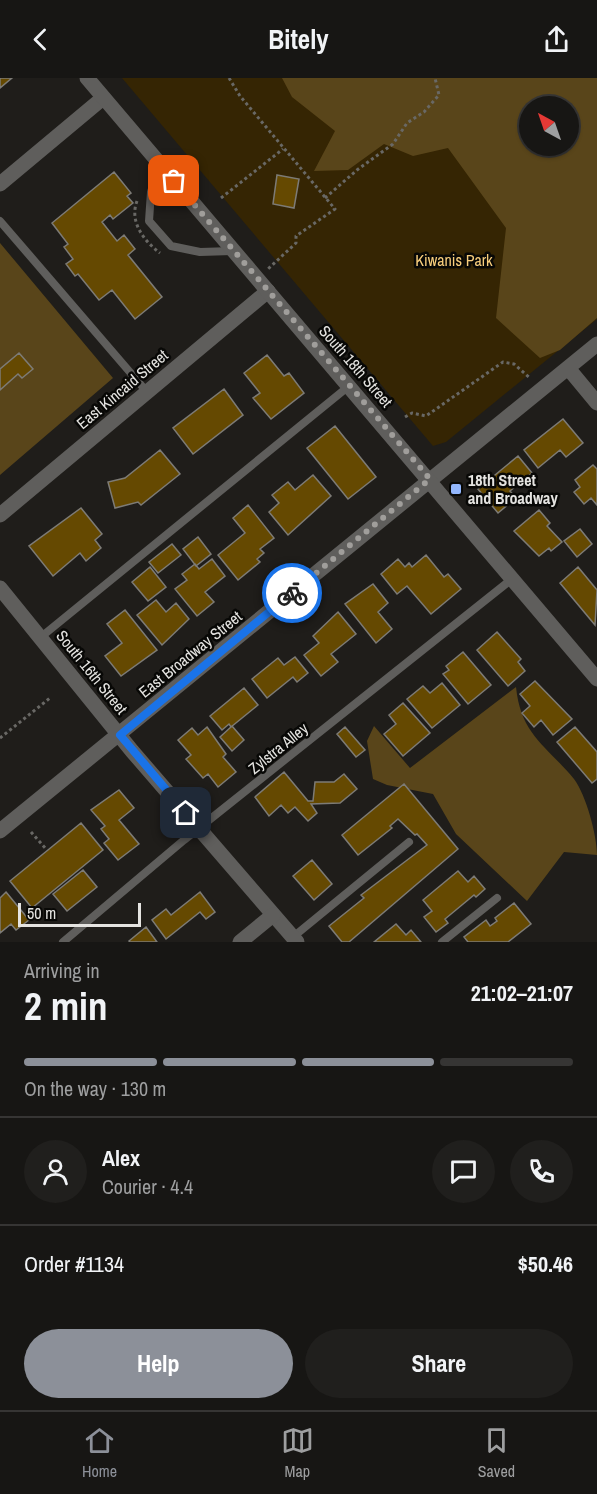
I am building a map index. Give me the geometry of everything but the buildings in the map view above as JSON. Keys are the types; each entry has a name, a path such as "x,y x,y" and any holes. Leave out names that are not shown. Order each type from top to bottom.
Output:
{"street":[{"name":"South 18th Street","path":"87,78 430,479 597,679"},
{"path":"0,184 103,98"},
{"name":"East Kincaid Street","path":"0,515 268,291"},
{"name":"East Broadway Street","path":"0,831 597,344"},
{"path":"568,368 597,403"},
{"name":"South 16th Street","path":"0,588 199,829 295,939"},
{"path":"240,942 273,915"}],"lane":[{"path":"159,163 151,192 149,221 171,246 200,252 234,250"},
{"path":"0,221 147,392"},
{"path":"41,637 349,386"},
{"name":"Zylstra Alley","path":"63,942 199,829 512,579"},
{"path":"295,939 409,842"},
{"path":"442,942 497,898"}],"path":[{"path":"229,78 240,96 334,210 308,230 300,232 296,236 296,243 268,268"},
{"path":"325,198 357,170 393,144 407,123 424,112 439,95 435,78"},
{"path":"221,198 283,148"},
{"path":"405,417 412,413 426,416 503,362 514,364 530,378"},
{"path":"0,738 50,698"},
{"path":"31,831 47,850"}],"green space":[{"name":"Kiwanis Park","path":"122,78 597,78 597,319 446,442 433,446"}],"shaded area":[{"path":"282,78 597,78 597,318 560,350 540,358 496,318 506,228 448,148 413,156 384,144 348,170 314,171 335,131 292,97"},
{"path":"0,243 113,378 0,475"},
{"path":"516,687 523,717 529,728 574,779 583,795 595,837 597,855 564,852 527,901 456,834 433,794 387,785 373,779 367,741 374,726 410,768"}],"way so far":[{"path":"174,181 430,479 292,593"}],"place":[{"name":"18th Street and Broadway","path":"456,489"}],"route":[{"path":"186,813 120,735 292,593"}]}
